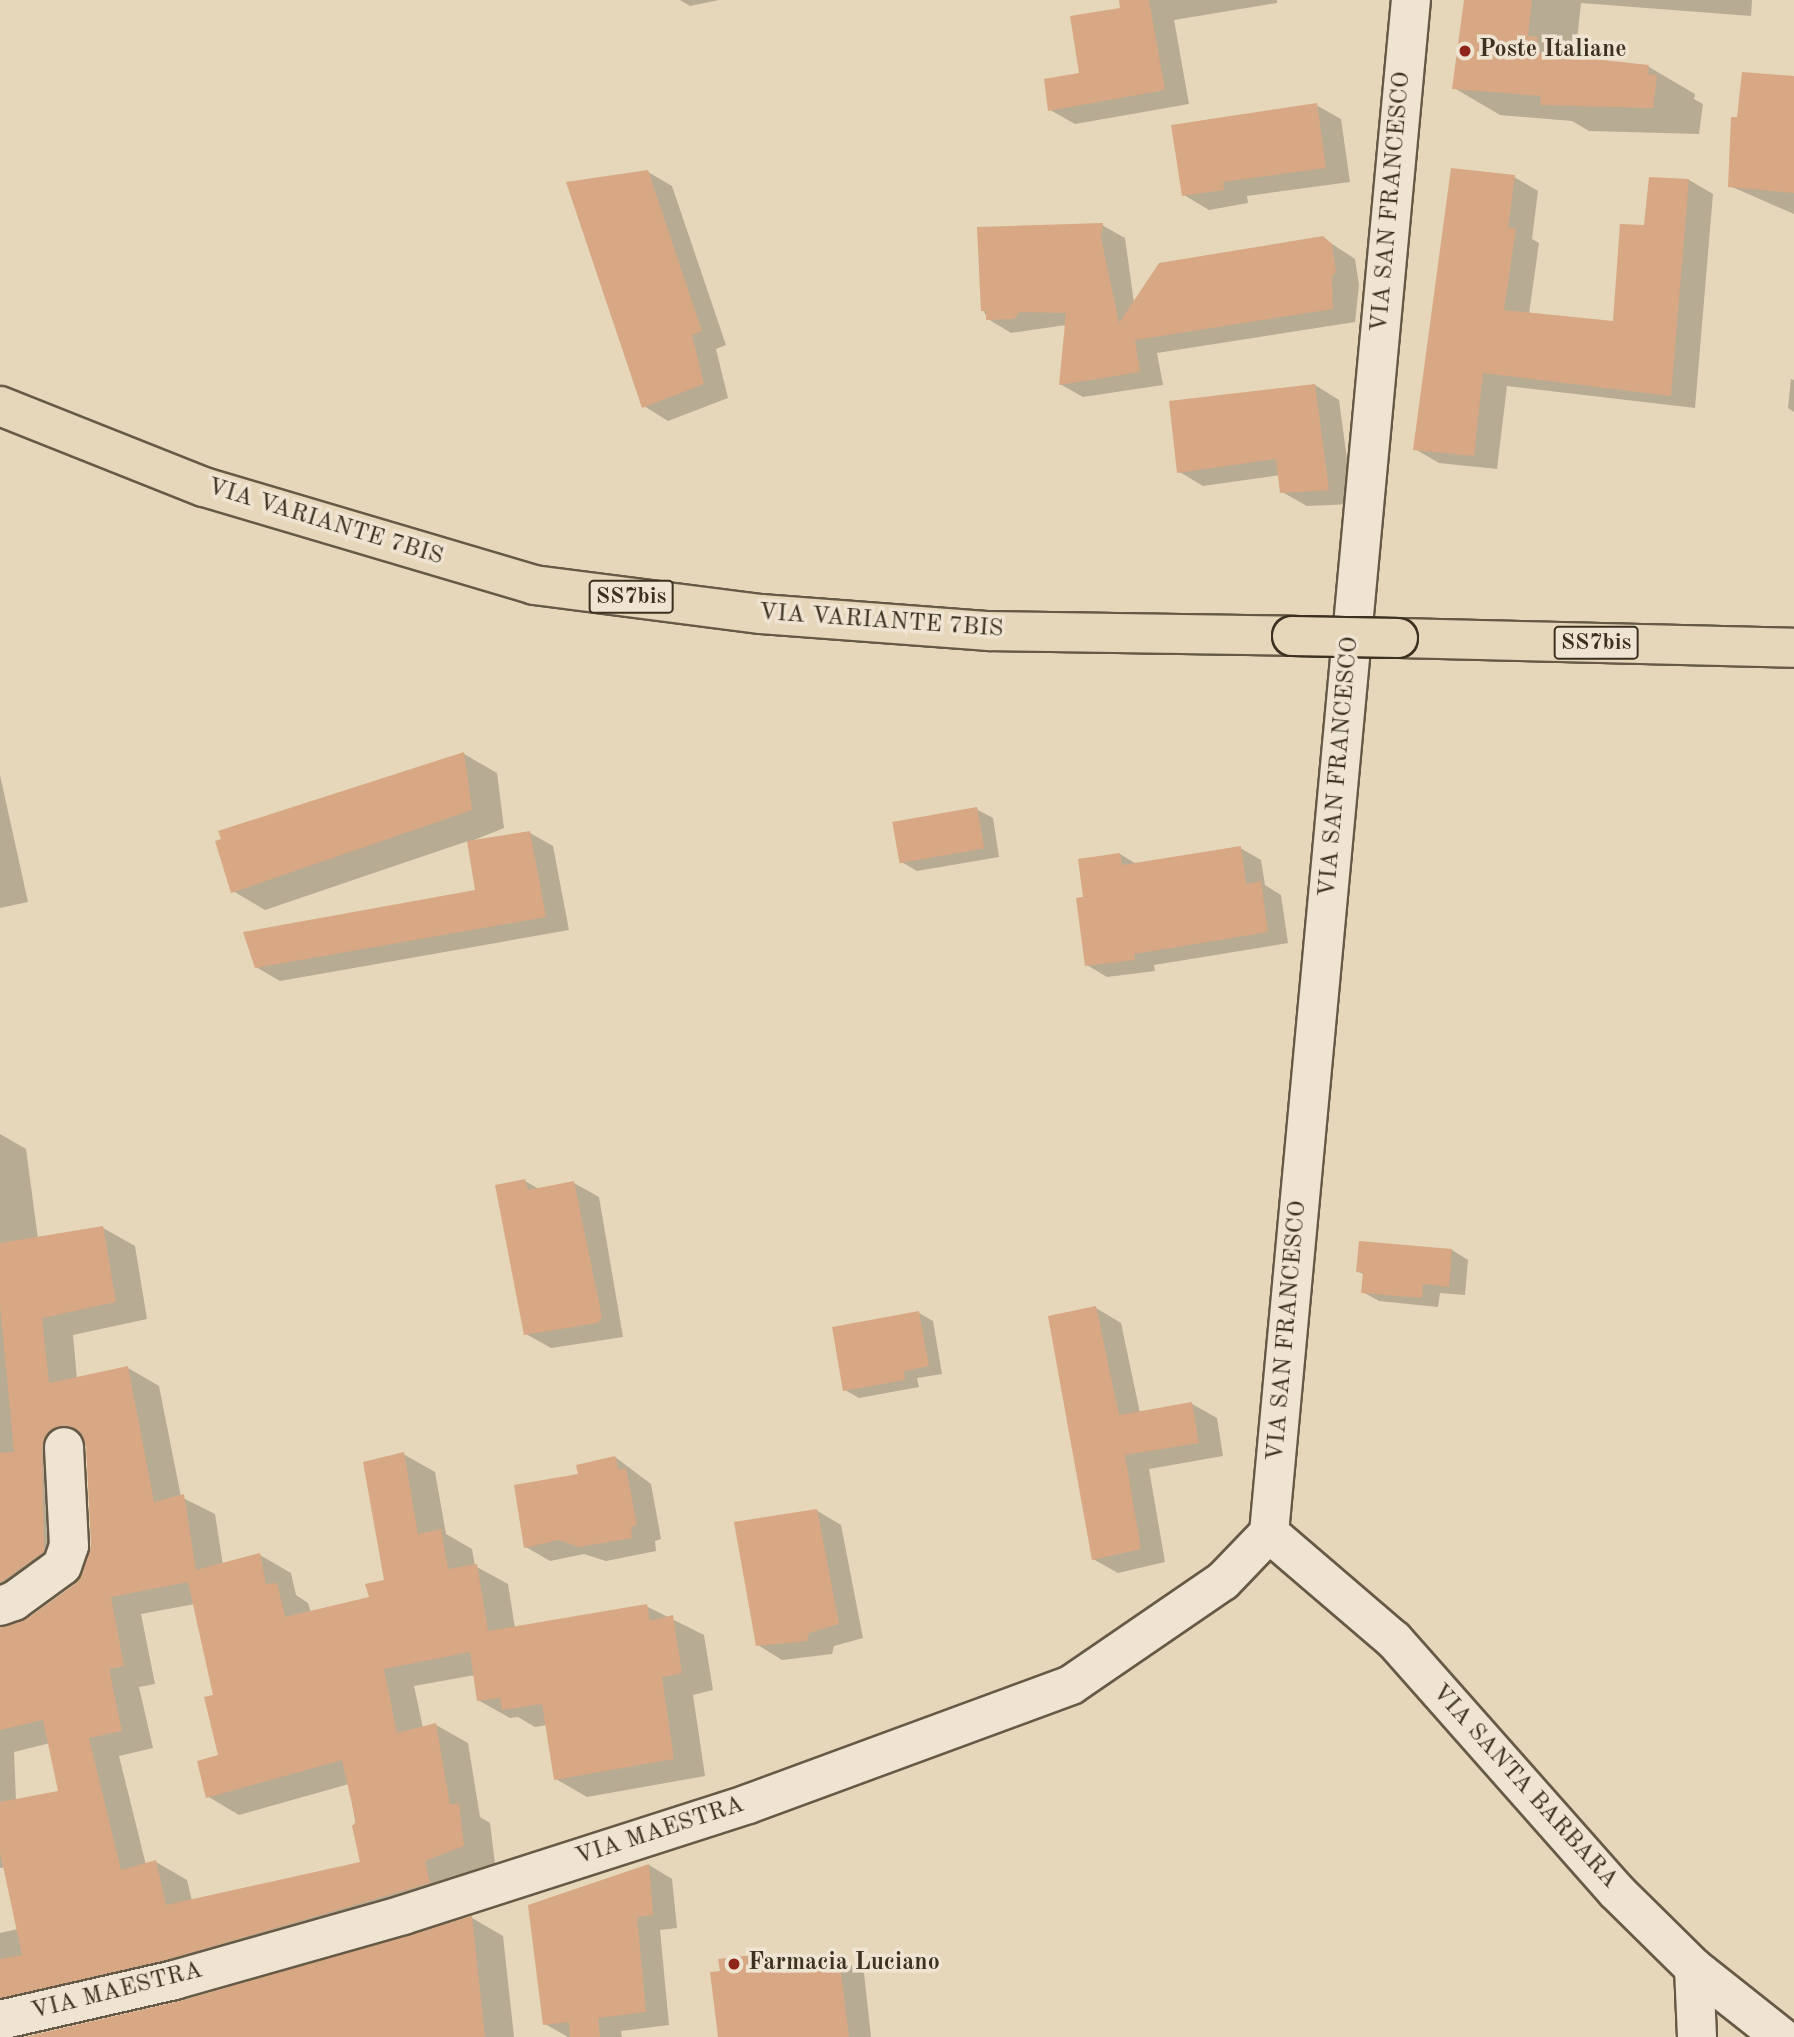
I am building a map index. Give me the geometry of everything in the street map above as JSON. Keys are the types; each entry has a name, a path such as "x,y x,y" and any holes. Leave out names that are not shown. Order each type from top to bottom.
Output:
{"main road":[{"name":"VIA VARIANTE 7BIS","path":"0,405 204,487 534,585 761,614 989,631 1794,648"}],"street":[{"name":"VIA SAN FRANCESCO","path":"1269,1533 1411,0"},
{"path":"0,1606 15,1601 62,1566 69,1546 64,1447"},
{"name":"VIA SANTA BARBARA","path":"1269,1533 1394,1640 1616,1891 1694,1968 1781,2037"},
{"name":"VIA MAESTRA","path":"0,2020 174,1980 403,1915 748,1804 1071,1685 1223,1581 1269,1533"},
{"path":"1694,1968 1697,2037"}],"building":[{"path":"1119,0 1149,0 1165,90 1048,111 1044,79 1079,73 1070,16 1120,8"},
{"path":"1464,0 1532,0 1528,36 1538,37 1536,53 1649,65 1648,74 1657,75 1653,108 1540,105 1541,96 1452,89"},
{"path":"1742,72 1794,76 1794,193 1728,187 1731,117 1737,117"},
{"path":"1317,103 1326,168 1223,182 1224,190 1182,196 1171,125"},
{"path":"1451,168 1515,175 1508,228 1516,228 1504,310 1613,321 1620,224 1644,225 1649,177 1689,179 1671,396 1483,373 1474,456 1413,450"},
{"path":"648,170 702,331 692,335 704,384 642,408 566,182"},
{"path":"1103,223 1101,238 1119,323 1159,263 1323,236 1332,244 1336,272 1332,277 1333,309 1135,340 1140,372 1059,385 1066,313 1020,312 1014,319 986,320 986,311 981,311 977,227"},
{"path":"1315,384 1329,490 1280,493 1276,459 1177,473 1169,401"},
{"path":"464,752 472,810 231,893 215,841 221,839 218,831"},
{"path":"977,807 984,848 900,863 892,822"},
{"path":"530,831 546,917 255,968 243,932 475,890 467,841"},
{"path":"1241,846 1246,884 1261,881 1268,932 1134,954 1135,960 1085,966 1076,898 1083,897 1078,859 1120,853 1122,865"},
{"path":"525,1179 528,1190 574,1181 602,1317 598,1323 524,1335 495,1185"},
{"path":"103,1226 116,1302 42,1318 49,1383 128,1366 154,1502 184,1494 196,1570 260,1553 266,1584 277,1583 285,1617 369,1597 365,1584 384,1580 363,1462 404,1452 418,1534 441,1529 448,1569 477,1564 488,1631 647,1604 650,1621 673,1615 682,1673 662,1677 674,1759 554,1780 542,1704 502,1710 500,1698 477,1701 470,1652 384,1669 397,1733 436,1723 450,1805 459,1803 464,1846 425,1861 430,1883 169,1959 0,1998 0,1959 22,1955 0,1852 0,1802 58,1791 43,1720 0,1730 0,1627 27,1619 75,1584 91,1545 86,1445 75,1428 62,1425 52,1429 42,1447 44,1552 0,1583 0,1453 14,1452 0,1305 0,1243","holes":["188,1582 213,1695 204,1697 218,1755 197,1761 206,1798 342,1760 356,1822 352,1826 360,1862 166,1905 156,1860 121,1870 89,1738 122,1731 109,1669 124,1666 111,1597"]},
{"path":"1359,1241 1452,1249 1449,1287 1423,1284 1422,1298 1361,1293 1363,1273 1356,1272"},
{"path":"1096,1306 1119,1415 1192,1402 1199,1443 1125,1455 1141,1549 1092,1560 1048,1316"},
{"path":"919,1311 929,1366 904,1371 905,1380 843,1391 832,1327"},
{"path":"615,1456 619,1470 626,1468 637,1525 631,1527 632,1538 579,1547 558,1540 524,1548 514,1485 578,1474 576,1465"},
{"path":"817,1509 839,1624 809,1633 807,1641 756,1646 734,1522"},
{"path":"649,1864 653,1915 637,1917 646,2012 598,2018 600,2037 570,2037 569,2022 543,2025 528,1905"},
{"path":"472,1916 485,2037 24,2037 180,2001"},
{"path":"753,1955 755,1967 839,1957 849,2037 718,2037 710,1972 720,1971 718,1959"}],"place":[{"name":"Poste Italiane","path":"1465,51"},
{"name":"Farmacia Luciano","path":"734,1964"}]}
